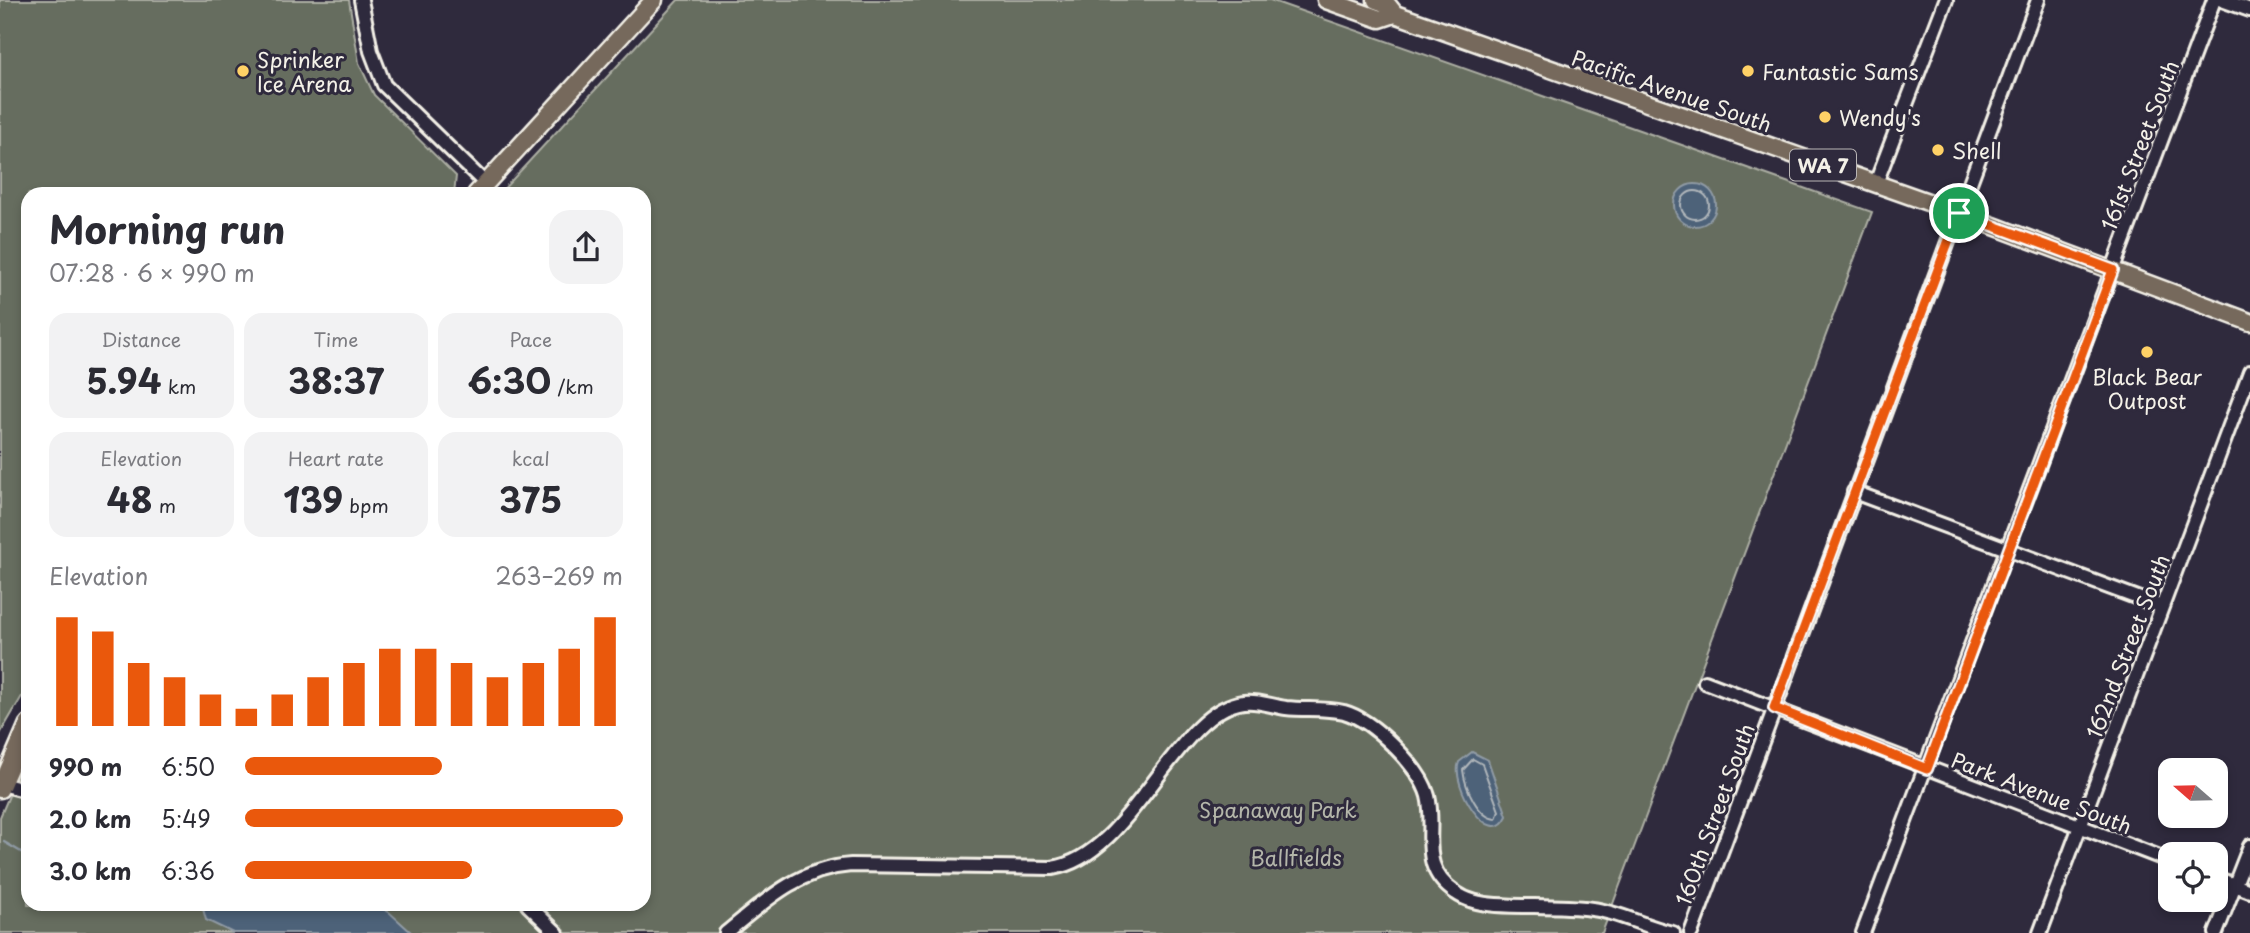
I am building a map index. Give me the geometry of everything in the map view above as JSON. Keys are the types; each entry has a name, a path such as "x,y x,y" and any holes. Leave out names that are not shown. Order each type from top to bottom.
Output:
{"main road":[{"path":"483,187 654,0"},
{"name":"Pacific Avenue South","path":"1326,0 1380,19 1395,14"},
{"name":"Pacific Avenue South","path":"1376,0 1387,4 1395,14 1876,183 2250,322"},
{"path":"1,787 21,740"}],"street":[{"path":"361,0 373,58 384,85 479,187"},
{"path":"1876,183 1946,0"},
{"name":"160th Street South","path":"1691,933 2038,0"},
{"name":"161st Street South","path":"1863,933 1927,769 2214,0"},
{"path":"2222,0 2250,10"},
{"name":"162nd Street South","path":"2040,933 2250,372"},
{"path":"1854,492 2162,607"},
{"name":"Park Avenue South","path":"1705,682 2158,857"},
{"path":"726,933 791,882 821,869 851,865 1031,869 1059,867 1077,860 1113,831 1200,726 1236,703 1256,701 1350,715 1398,748 1424,786 1429,808 1430,855 1436,871 1455,893 1492,905 1592,909 1673,933"},
{"path":"1,787 21,790"},
{"path":"2216,933 2250,846"},
{"path":"2228,882 2250,891"},
{"path":"534,911 557,933"}],"green space":[{"path":"0,0 349,0 359,63 374,95 456,176 455,187 21,187 21,698 0,734"},
{"path":"678,0 1270,0 1872,212 1602,933 0,933 0,817 21,768 21,911 651,911 651,187 505,187"}],"water":[{"path":"1695,184 1710,190 1716,205 1710,220 1695,226 1680,220 1674,205 1680,190"},
{"path":"1472,752 1488,760 1507,816 1500,825 1491,826 1473,811 1460,785 1459,762"},
{"path":"204,911 387,911 412,933 233,933 206,920"}],"waterway":[{"path":"4,842 21,852"}],"place":[{"name":"Sprinker Ice Arena","path":"243,71"},
{"name":"Fantastic Sams","path":"1748,71"},
{"name":"Wendy's","path":"1825,117"},
{"name":"Shell","path":"1938,150"},
{"name":"Black Bear Outpost","path":"2147,352"}],"route":[{"path":"1959,213 2113,270 1927,769 1774,708 1959,213"}],"park label":[{"name":"Spanaway Park","path":"1278,809"},
{"name":"Ballfields","path":"1296,857"}]}
